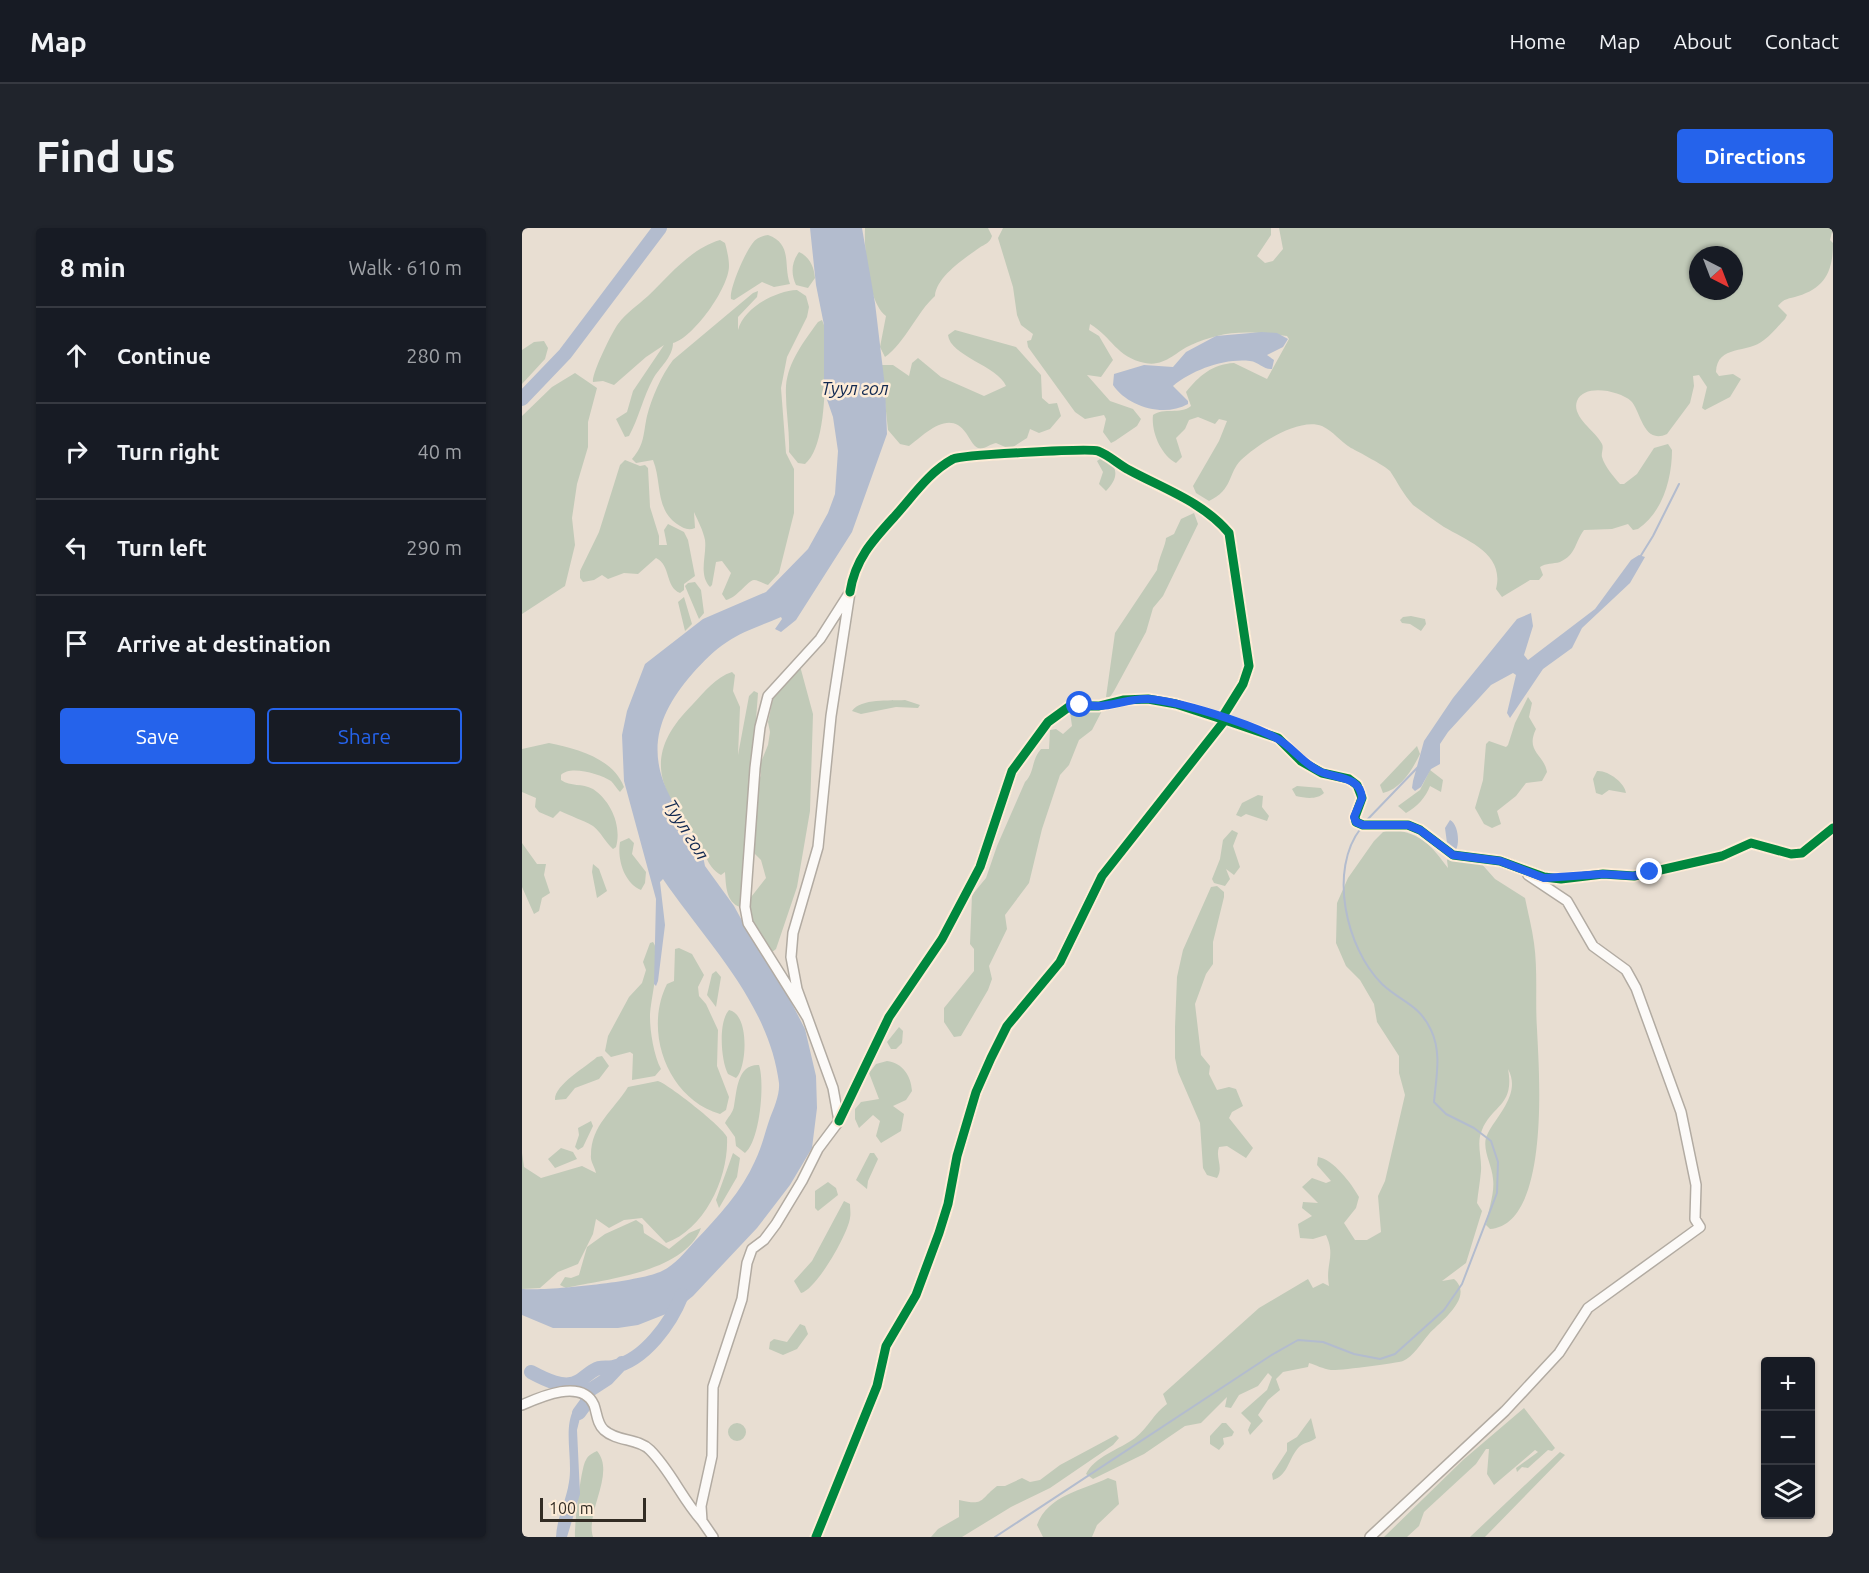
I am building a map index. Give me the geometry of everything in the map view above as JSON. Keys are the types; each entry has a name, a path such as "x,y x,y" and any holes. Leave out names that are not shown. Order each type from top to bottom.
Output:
{"street":[{"path":"840,1121 833,1088 807,1017 790,957 793,933 818,847 831,716 853,573 867,545 936,470 956,458 990,453 1098,451 1197,505 1218,520 1228,533 1249,666 1243,684 1223,716 1226,720"},
{"path":"807,1017 748,923 745,907 759,727 768,696 820,639 850,592"},
{"path":"702,1521 700,1506 712,1456 713,1387 742,1299 747,1263 752,1249 764,1240 776,1224 818,1149 840,1121 889,1017 942,939 980,867 1012,771 1048,722 1070,706 1099,706 1123,700 1148,699 1176,704 1278,738 1301,761 1322,773 1349,779 1357,784 1362,798 1354,817 1356,822 1363,825 1408,825 1420,830 1453,855 1500,861 1544,878 1603,874 1634,876 1722,856 1751,843 1791,854 1802,853 1833,828"},
{"path":"816,1537 877,1386 886,1346 916,1295 932,1254 948,1204 957,1156 976,1092 1007,1026 1060,962 1102,876 1226,720"},
{"path":"1370,1537 1505,1411 1559,1353 1588,1308 1700,1227 1695,1219 1695,1185 1681,1112 1636,988 1626,970 1593,946 1567,901 1519,868"},
{"path":"522,1405 558,1392 575,1391 588,1398 593,1403 602,1429 615,1437 635,1441 649,1448 687,1504 713,1537"}],"green space":[{"path":"865,228 988,228 992,236 989,242 946,275 940,282 935,296 922,310 899,344 885,357 880,347 886,316 875,300 871,288 866,262"},
{"path":"1003,228 1271,228 1271,235 1257,256 1265,263 1273,261 1283,249 1279,228 1833,228 1830,240 1833,243 1833,253 1829,270 1821,283 1807,293 1780,303 1778,306 1787,315 1764,340 1750,347 1727,353 1718,363 1716,372 1719,376 1733,374 1741,379 1730,397 1705,410 1702,408 1707,387 1699,375 1693,376 1694,386 1690,403 1667,434 1659,436 1648,431 1631,401 1626,397 1602,390 1594,390 1581,395 1576,407 1578,413 1602,444 1603,461 1620,484 1624,484 1637,474 1654,448 1668,444 1672,450 1672,461 1664,494 1654,513 1638,529 1633,530 1628,524 1612,529 1584,530 1569,556 1560,562 1540,567 1543,575 1539,580 1530,580 1502,597 1496,589 1495,567 1482,550 1413,505 1390,471 1351,448 1322,426 1302,425 1268,440 1241,460 1226,487 1217,497 1209,501 1196,493 1193,486 1219,441 1227,421 1219,419 1215,424 1198,417 1189,420 1185,429 1176,438 1182,457 1176,463 1166,455 1158,442 1153,415 1162,411 1187,409 1191,406 1186,392 1201,376 1219,366 1234,363 1267,379 1289,339 1287,336 1252,333 1225,334 1197,342 1164,361 1152,364 1127,356 1090,324 1089,330 1099,336 1113,360 1101,377 1087,375 1110,401 1133,409 1141,419 1137,426 1111,443 1103,432 1106,419 1104,415 1085,419 1075,412 1028,347 1027,341 1031,340 1033,334 1021,325 1017,315 1013,287 998,238"},
{"path":"768,235 776,239 784,249 790,284 774,287 762,282 734,300 731,299 735,280 749,249 757,239"},
{"path":"720,240 725,243 729,263 723,287 700,322 673,343 668,358 650,386 629,436 625,437 616,419 627,412 633,391 664,345 646,357 614,385 603,381 593,382 595,371 607,344 621,320 681,264 699,250"},
{"path":"799,252 809,260 814,270 815,278 808,288 796,285 793,277 793,264"},
{"path":"797,290 806,296 809,307 807,317 787,357 781,388 786,453 794,469 794,513 779,573 768,585 754,580 726,600 722,594 731,573 722,561 716,562 712,585 710,587 706,582 704,576 705,540 694,512 695,528 686,529 677,524 665,511 662,503 653,460 636,463 632,459 641,444 654,394 673,360 753,293 758,291 757,297 738,317 738,330 747,315 762,302 770,297"},
{"path":"822,320 825,357 824,398 819,438 813,453 805,464 798,463 789,452 787,377 807,337"},
{"path":"955,330 1016,347 1041,375 1042,398 1049,404 1057,403 1061,416 1050,429 1039,433 1030,429 1027,438 1010,449 996,443 985,448 978,448 959,426 944,423 929,430 909,446 900,444 888,430 881,365 893,365 909,376 912,363 918,358 941,377 984,396 1006,386 994,373 957,349 948,335"},
{"path":"544,341 548,348 545,359 522,384 522,350 534,342"},
{"path":"575,373 597,388 588,422 588,447 577,484 572,518 575,545 565,586 522,614 522,416 552,387"},
{"path":"1103,457 1115,469 1113,482 1106,491 1099,484 1103,472 1097,461"},
{"path":"625,460 640,466 645,465 648,468 650,507 659,536 659,545 667,545 664,530 668,524 684,532 688,540 695,576 684,584 684,590 680,593 672,586 664,566 656,558 638,574 624,573 608,579 602,575 594,580 583,582 580,578 580,571 599,532 620,465"},
{"path":"1194,513 1198,524 1163,596 1153,608 1146,632 1114,691 1110,697 1106,697 1115,633 1157,570 1166,538 1174,534 1181,519"},
{"path":"695,582 701,590 704,613 699,619 685,586"},
{"path":"684,597 692,624 685,631 678,602"},
{"path":"1411,616 1425,619 1426,624 1421,631 1400,620"},
{"path":"800,666 813,714 810,811 797,887 776,949 771,953 750,920 748,901 766,878 761,860 754,853 758,783 761,775 759,767 768,745 770,732 768,722 774,694"},
{"path":"732,672 735,675 733,691 740,707 738,755 749,696 754,691 758,693 744,881 740,907 735,905 729,897 725,872 721,875 712,867 699,842 672,802 661,770 662,754 667,738 677,722 711,685"},
{"path":"1528,697 1532,703 1529,717 1536,729 1533,737 1534,748 1547,772 1542,781 1526,783 1516,796 1497,811 1501,824 1492,828 1484,824 1475,808 1483,780 1486,744 1489,741 1506,747 1508,745 1515,723"},
{"path":"1104,699 1106,703 1092,730 1079,740 1069,765 1060,775 1042,829 1029,883 1005,915 1007,929 989,966 992,979 988,990 961,1036 954,1037 944,1022 944,1008 974,971 974,949 970,944 972,895 986,878 997,846 1038,753 1041,749 1049,749 1050,730 1056,729 1063,734 1072,726 1070,712 1082,716"},
{"path":"905,700 920,705 918,708 896,707 861,714 852,711 869,702"},
{"path":"549,743 593,756 612,769 619,777 624,787 620,792 611,781 593,773 571,771 561,775 561,780 569,784 593,789 610,807 617,831 616,847 613,849 593,826 560,811 553,818 539,812 535,807 536,798 522,792 522,749"},
{"path":"1417,746 1420,754 1410,772 1401,783 1383,793 1380,785"},
{"path":"1430,770 1443,780 1441,792 1430,786 1421,801 1406,813 1398,806 1420,790"},
{"path":"1597,771 1615,778 1623,785 1626,793 1609,790 1602,795 1596,793 1593,779"},
{"path":"1297,786 1321,788 1324,793 1314,798 1296,796 1292,789"},
{"path":"1258,795 1263,796 1262,807 1269,816 1267,821 1246,814 1241,817 1236,815 1242,803"},
{"path":"1392,829 1411,834 1425,842 1448,868 1447,860 1451,857 1480,862 1495,879 1525,898 1535,954 1539,1109 1532,1175 1523,1202 1510,1221 1490,1229 1486,1225 1493,1184 1485,1144 1488,1133 1510,1095 1512,1086 1508,1069 1508,1091 1501,1104 1486,1122 1480,1135 1481,1171 1477,1203 1482,1211 1466,1263 1442,1281 1454,1279 1459,1286 1458,1301 1454,1309 1414,1353 1403,1361 1379,1365 1331,1370 1309,1363 1308,1367 1283,1372 1276,1379 1280,1390 1268,1400 1258,1415 1263,1421 1250,1435 1248,1430 1251,1423 1241,1413 1267,1390 1272,1377 1268,1373 1258,1386 1239,1395 1231,1408 1225,1407 1227,1397 1201,1423 1185,1426 1144,1454 1093,1479 1086,1474 1090,1468 1101,1458 1140,1434 1167,1404 1163,1394 1259,1308 1308,1279 1313,1288 1323,1283 1329,1286 1330,1249 1326,1235 1313,1239 1300,1238 1298,1224 1312,1216 1302,1208 1303,1202 1318,1203 1302,1187 1312,1178 1326,1183 1331,1181 1317,1165 1318,1157 1336,1167 1359,1197 1356,1208 1344,1223 1355,1240 1367,1240 1381,1232 1378,1196 1385,1181 1405,1095 1399,1073 1399,1056 1377,1022 1374,1004 1360,980 1346,966 1336,943 1337,903 1348,878 1374,841 1383,832"},
{"path":"1232,830 1238,833 1233,846 1240,867 1234,875 1226,869 1230,879 1225,886 1214,883 1212,879 1220,859 1223,840"},
{"path":"629,838 634,843 632,854 646,872 645,883 641,890 630,882 621,863 620,842"},
{"path":"522,843 537,864 546,864 544,875 550,893 542,898 539,911 534,914 522,887"},
{"path":"593,864 599,869 607,891 597,898 592,872"},
{"path":"1217,886 1224,892 1224,897 1213,942 1213,964 1206,974 1195,1004 1201,1055 1210,1066 1209,1074 1217,1090 1229,1087 1236,1089 1243,1106 1232,1112 1229,1118 1253,1148 1246,1158 1227,1146 1219,1147 1220,1170 1217,1178 1207,1175 1203,1168 1200,1123 1178,1072 1175,1058 1175,1027 1177,977 1183,950 1211,887"},
{"path":"653,942 657,957 650,1023 654,1051 661,1069 655,1076 632,1080 633,1054 630,1052 611,1057 605,1051 608,1036 629,997 642,983 646,970 643,962 650,943"},
{"path":"679,948 692,954 704,975 698,987 699,996 706,1004 718,1030 717,1066 729,1097 726,1110 720,1114 702,1106 686,1094 674,1079 665,1061 660,1042 658,1022 660,1003 667,984 674,981 675,949"},
{"path":"716,971 721,977 716,1007 707,995 712,974"},
{"path":"729,1010 736,1014 743,1031 744,1053 740,1072 736,1078 728,1074 722,1051 723,1023"},
{"path":"899,1027 903,1031 902,1043 896,1049 891,1049 887,1042"},
{"path":"602,1056 609,1066 599,1079 575,1088 566,1099 555,1100 556,1094 565,1082 597,1057"},
{"path":"887,1061 902,1067 910,1080 912,1091 906,1100 893,1106 904,1114 901,1131 881,1143 876,1136 880,1121 873,1115 859,1128 855,1119 855,1109 861,1102 879,1099 869,1073 876,1064"},
{"path":"759,1065 761,1098 758,1125 750,1147 745,1153 736,1146 735,1137 725,1123 732,1113 737,1086 742,1074 746,1069"},
{"path":"658,1081 695,1106 727,1137 724,1168 712,1200 703,1214 680,1236 666,1243 642,1218 624,1220 609,1228 596,1219 593,1234 578,1264 558,1272 540,1288 522,1289 522,1153 524,1167 541,1178 582,1166 596,1173 591,1160 592,1144 604,1118 628,1087"},
{"path":"591,1121 593,1126 583,1147 578,1150 575,1147 579,1135 578,1128"},
{"path":"561,1148 573,1152 577,1159 555,1168 548,1159"},
{"path":"733,1153 740,1158 737,1177 719,1208 716,1200"},
{"path":"870,1153 874,1153 878,1159 868,1181 867,1189 856,1180"},
{"path":"828,1182 836,1188 838,1195 818,1211 815,1208 815,1191"},
{"path":"844,1201 850,1204 850,1215 844,1236 823,1272 807,1290 801,1293 794,1281 812,1261"},
{"path":"636,1220 643,1225 644,1233 669,1249 689,1233 701,1228 692,1243 678,1255 661,1264 621,1277 566,1288 560,1285 565,1277 571,1278 579,1275 587,1247 605,1234"},
{"path":"800,1324 805,1326 808,1334 797,1349 783,1355 769,1349 770,1342 774,1339 787,1342"},
{"path":"1524,1408 1555,1448 1552,1451 1548,1450 1528,1468 1522,1467 1517,1472 1516,1468 1538,1452 1535,1450 1494,1485 1487,1474 1489,1449 1486,1449 1476,1464 1424,1512 1419,1526 1407,1537 1384,1537 1463,1460"},
{"path":"1311,1418 1316,1438 1299,1447 1282,1475 1273,1480 1272,1474 1287,1451 1287,1443 1297,1437"},
{"path":"737,1423 745,1428 746,1432 741,1440 737,1441 729,1436 728,1432 733,1424"},
{"path":"1222,1423 1226,1423 1234,1432 1232,1436 1223,1438 1224,1444 1219,1450 1210,1444 1210,1436"},
{"path":"1116,1435 1119,1438 1113,1445 1050,1488 1011,1507 962,1537 931,1537 938,1529 959,1517 959,1500 978,1502 997,1486 1005,1486 1022,1478 1030,1482 1040,1480 1060,1465"},
{"path":"597,1451 602,1460 603,1470 593,1516 593,1537 575,1537 578,1497 584,1465 588,1457"},
{"path":"1560,1452 1565,1455 1485,1537 1470,1537"},
{"path":"1108,1478 1116,1481 1119,1504 1097,1525 1092,1537 1043,1537 1037,1525 1049,1507 1067,1495"}],"water":[{"name":"Туул гол","path":"810,228 862,228 875,303 885,387 887,434 852,532 796,620 781,632 775,629 781,617 753,628 722,645 709,656 681,688 671,704 663,719 658,750 659,767 664,784 687,833 701,847 705,866 734,906 751,937 769,959 805,1029 816,1076 817,1108 812,1148 790,1185 757,1228 693,1296 676,1310 638,1325 618,1328 553,1328 522,1315 522,1289 571,1287 634,1279 662,1271 671,1265 721,1213 750,1172 778,1096 779,1083 773,1054 763,1026 716,950 663,879 660,882 665,925 658,981 656,986 654,984 656,899 624,781 622,735 627,711 645,664 703,619 766,592 808,549 828,513 835,494 838,451 833,417 824,391 824,325 816,285"},
{"path":"1277,333 1288,339 1283,347 1267,355 1274,360 1272,369 1253,362 1230,361 1199,370 1173,386 1188,401 1188,404 1178,408 1157,410 1146,408 1127,399 1113,385 1114,374 1144,365 1173,367 1186,352 1216,336"},
{"path":"1639,555 1645,557 1630,583 1582,628 1572,648 1543,669 1510,718 1507,713 1516,675 1513,673 1491,685 1448,732 1440,744 1440,764 1431,769 1421,787 1415,791 1412,788 1413,781 1424,741 1453,698 1517,619 1531,613 1533,626 1524,655 1528,660 1595,609 1631,560"},
{"path":"1450,820 1455,825 1458,834 1456,850 1447,843 1445,828"},
{"path":"574,1409 580,1418 577,1430 580,1494 567,1537 556,1537 569,1482 569,1425"}],"waterway":[{"path":"522,399 565,354 660,228"},
{"path":"1640,557 1679,484"},
{"path":"1366,821 1418,767"},
{"path":"995,1537 1270,1356 1298,1340 1323,1342 1354,1354 1380,1359 1395,1354 1444,1310 1462,1284 1497,1193 1498,1162 1491,1141 1474,1128 1446,1114 1434,1102 1437,1057 1431,1030 1421,1014 1382,984 1369,969 1359,950 1351,930 1344,886 1345,865 1351,845 1361,828"},
{"path":"531,1372 542,1378 567,1384 579,1381 596,1369 625,1363 636,1357 655,1339 671,1317 682,1295"},
{"path":"579,1413 587,1402 587,1392 607,1379 622,1363"}],"cycle path":[{"path":"850,592 856,570 872,542 929,477 944,464 961,457 1025,452 1098,451 1129,470 1195,504 1219,522 1229,533 1249,666 1243,684 1223,716 1225,720 1278,738 1301,761 1322,773 1349,779 1357,785 1362,798 1355,817 1356,822 1363,825 1408,825 1420,830 1453,855 1500,861 1544,877 1561,879 1603,874 1634,876 1722,856 1751,843 1791,854 1802,853 1833,828"},
{"path":"816,1537 877,1386 886,1346 916,1295 948,1204 957,1156 976,1092 1007,1026 1060,962 1102,876 1225,720 1176,704 1148,699 1123,700 1099,706 1070,706 1048,722 1012,771 980,867 942,939 889,1017 839,1121"}],"route":[{"path":"1080,705 1099,706 1123,700 1148,699 1176,704 1250,726 1278,738 1301,761 1322,773 1349,779 1357,784 1362,798 1354,817 1356,822 1363,825 1408,825 1420,830 1453,855 1461,858 1500,861 1544,878 1580,878 1603,874 1634,876 1650,872"}]}
